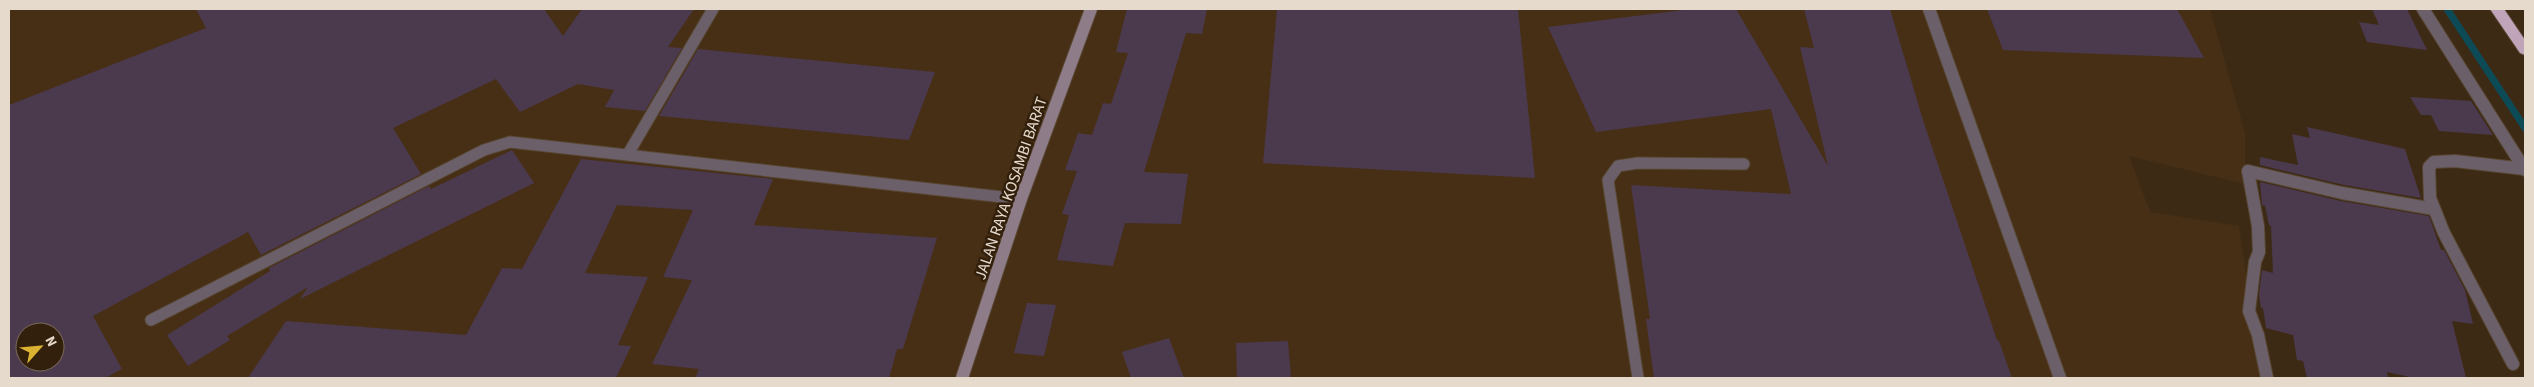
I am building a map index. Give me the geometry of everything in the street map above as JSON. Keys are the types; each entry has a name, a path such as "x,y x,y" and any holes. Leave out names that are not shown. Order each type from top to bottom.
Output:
{"highway":[{"path":"2497,9 2525,50"}],"main road":[{"name":"JALAN RAYA KOSAMBI BARAT","path":"962,378 1021,199 1091,9"}],"street":[{"path":"1929,9 2060,378"},
{"path":"2423,9 2525,169"},
{"path":"2513,364 2444,233 2428,186 2429,167 2434,162 2455,161 2525,169"},
{"path":"2266,378 2258,335 2249,311 2259,252 2258,226 2248,171 2342,192 2434,208"}],"lane":[{"path":"628,154 713,9"},
{"path":"151,320 484,150 510,142 1021,199"},
{"path":"1638,378 1608,180 1618,166 1638,163 1744,164"}],"shaded area":[{"path":"9,9 2210,9 2245,133 2245,184 2129,156 2150,212 2239,226 2261,378 9,378"}],"building":[{"path":"196,9 544,9 563,36 582,9 694,9 668,47 682,48 645,111 605,107 614,90 578,84 520,112 496,79 393,128 421,174 261,255 248,232 93,316 122,369 105,378 9,378 9,105 206,28"},
{"path":"1127,9 1207,9 1202,34 1186,33 1144,172 1188,174 1181,224 1125,223 1113,266 1057,260 1069,215 1062,214 1077,171 1065,170 1078,133 1092,135 1103,103 1111,104 1128,53 1116,52"},
{"path":"1277,9 1518,9 1535,178 1263,163"},
{"path":"1691,9 1736,9 1828,166 1800,47 1814,48 1804,9 1890,9 1923,120 1997,340 2012,378 1654,378 1646,319 1650,319 1631,185 1791,194 1771,109 1596,132 1548,27"},
{"path":"1987,9 2177,9 2204,58 2003,50"},
{"path":"2372,9 2407,9 2427,50 2367,42 2359,22 2379,25"},
{"path":"698,49 935,72 909,140 659,116"},
{"path":"2410,97 2471,101 2493,135 2439,131 2431,115 2421,115"},
{"path":"2307,127 2405,149 2421,198 2344,185 2260,165 2260,157 2298,165 2292,134 2310,138"},
{"path":"512,150 534,183 300,299 308,287 227,336 230,340 188,366 167,335 270,271 269,268 429,186 431,189"},
{"path":"581,159 773,179 754,225 937,238 903,349 897,349 889,378 695,378 699,369 652,364 692,280 663,277 693,210 617,205 585,273 648,277 618,345 631,346 616,378 248,378 286,321 466,335 502,268 522,269"},
{"path":"2260,182 2341,201 2429,216 2441,250 2444,250 2465,290 2473,324 2452,321 2466,378 2414,378 2387,372 2388,378 2307,378 2303,361 2297,360 2293,335 2266,328 2263,308 2261,308 2259,295 2262,270 2273,273 2271,226 2269,225 2265,206 2262,205"},
{"path":"1027,303 1056,305 1044,356 1014,353"},
{"path":"1169,338 1184,378 1131,378 1122,352"},
{"path":"1288,341 1291,378 1237,378 1236,343"}],"waterway":[{"path":"2447,9 2525,128"}]}
